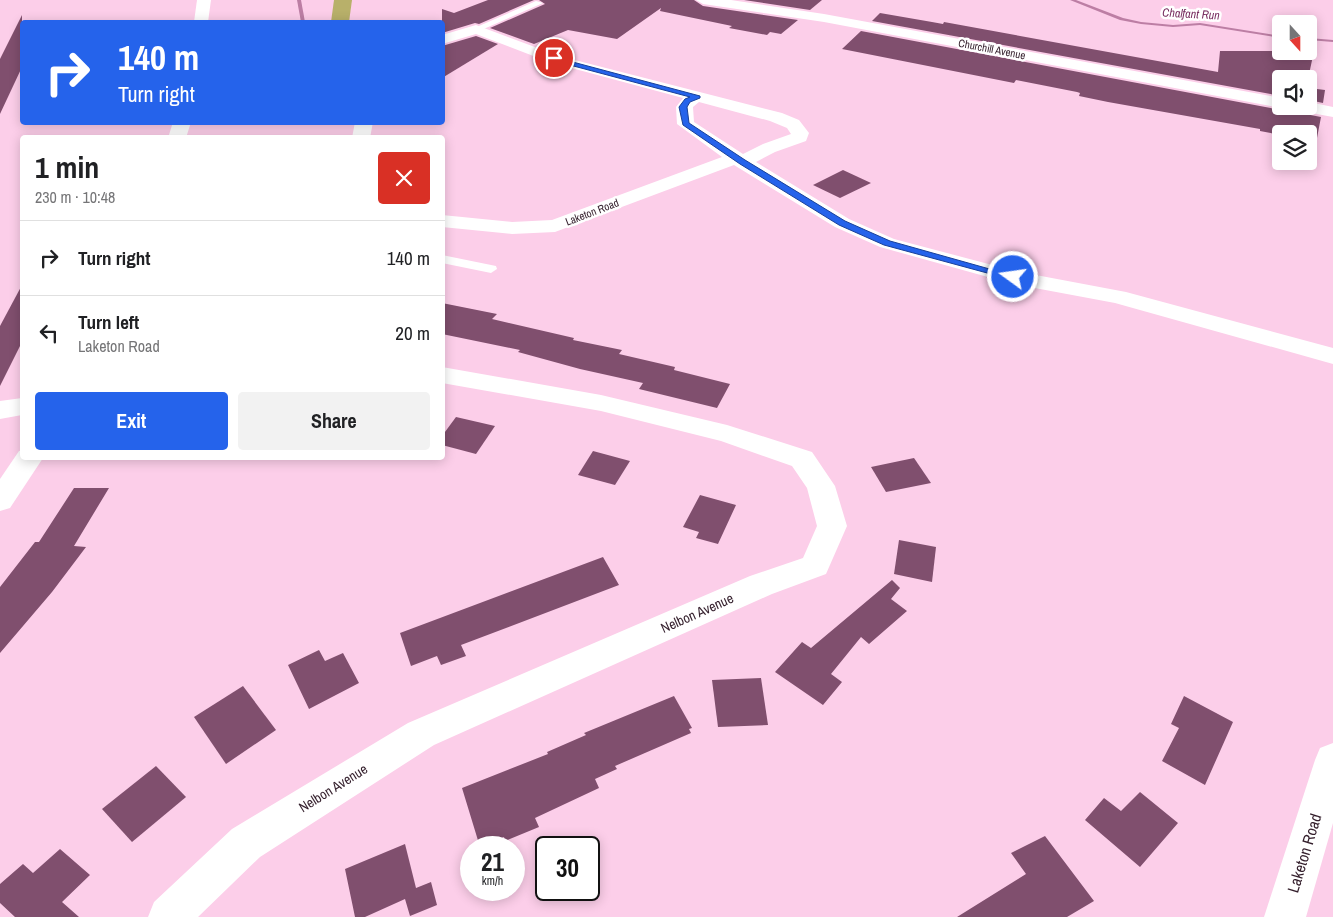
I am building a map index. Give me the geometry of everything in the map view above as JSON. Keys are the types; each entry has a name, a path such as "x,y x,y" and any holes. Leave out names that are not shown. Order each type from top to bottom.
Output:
{"street":[{"path":"201,20 204,0"},
{"name":"Churchill Avenue","path":"703,0 834,20 1272,101"},
{"path":"445,39 476,29 554,58 698,97"},
{"path":"698,97 687,101 683,107 686,124 739,160 842,223 887,243 1013,277 1118,297 1333,356"},
{"name":"Laketon Road","path":"445,221 483,227 528,229 554,226 800,137 800,133 793,124 776,117 698,97"},
{"path":"1317,109 1333,112"},
{"name":"Nelbon Avenue","path":"169,917 246,843 421,734 761,585 815,566 832,526 821,486 802,459 727,434 602,403 445,376"},
{"path":"0,410 20,407"},
{"path":"0,501 28,460"},
{"name":"Laketon Road","path":"1285,917 1333,760"}],"lane":[{"path":"476,29 539,3"},
{"path":"445,261 491,269"}],"shaded area":[{"path":"334,0 352,0 349,20 331,20"}],"building":[{"path":"488,0 534,0 479,24 475,23 445,32 445,20 442,20 442,9 454,13"},
{"path":"539,0 694,0 703,6 798,20 781,34 770,32 767,35 660,11 661,8 617,39 568,30 534,44 490,28 545,4"},
{"path":"744,0 822,0 810,10"},
{"path":"880,13 943,24 944,22 1218,72 1220,51 1272,51 1272,60 1312,60 1310,70 1272,70 1272,94 872,21"},
{"path":"22,15 22,20 20,20 20,71 0,114 0,59"},
{"path":"861,31 1272,108 1272,115 1311,115 1321,117 1317,138 1317,125 1272,125 1272,133 1260,131 1260,129 1079,96 1080,93 1077,92 1016,80 1014,83 842,49"},
{"path":"476,36 498,44 445,76 445,45"},
{"path":"1317,89 1325,90 1323,103 1317,102"},
{"path":"843,170 871,183 840,198 813,185"},
{"path":"20,289 20,346 0,386 0,326"},
{"path":"445,304 497,314 492,319 574,338 573,340 622,350 619,354 675,367 674,370 730,384 717,408 639,389 643,383 580,369 518,352 520,350 445,335"},
{"path":"456,417 495,426 476,454 445,446 445,432"},
{"path":"593,451 630,461 615,485 578,475"},
{"path":"914,458 931,483 886,492 871,467"},
{"path":"74,488 109,488 74,546 86,547 52,592 0,653 0,587 35,542 39,542"},
{"path":"700,495 736,505 718,544 696,538 699,532 683,527"},
{"path":"899,540 936,547 932,582 894,574"},
{"path":"603,557 619,585 461,645 466,656 441,665 437,656 411,666 400,633"},
{"path":"892,580 900,588 891,599 907,611 869,644 861,637 831,674 842,682 823,705 775,672 802,642 811,648"},
{"path":"319,650 325,661 343,653 359,683 309,709 288,665"},
{"path":"761,678 768,725 718,727 712,680"},
{"path":"243,686 276,730 226,764 194,717"},
{"path":"674,696 692,728 689,729 691,733 615,766 617,769 595,779 599,788 535,818 539,827 517,836 477,836 462,788 548,754 547,752 586,735 584,733"},
{"path":"1184,696 1233,722 1205,785 1162,761 1179,728 1171,724"},
{"path":"156,766 186,797 132,842 102,809"},
{"path":"1140,792 1178,823 1140,867 1085,820 1104,798 1121,811"},
{"path":"1045,836 1094,901 1067,917 957,917 1026,874 1011,853"},
{"path":"405,844 416,888 431,882 437,905 410,916 405,899 365,917 355,917 345,869"},
{"path":"60,849 90,875 62,902 79,917 15,917 0,903 0,884 23,864 33,873"}],"waterway":[{"path":"299,0 303,20"},
{"name":"Chalfant Run","path":"1072,0 1122,19 1141,23 1173,26 1200,24 1272,36"},
{"name":"Chalfant Run","path":"1318,40 1333,41"}],"route":[{"path":"554,58 698,97 687,101 683,107 686,124 742,162 842,223 887,243 1013,277"}]}
